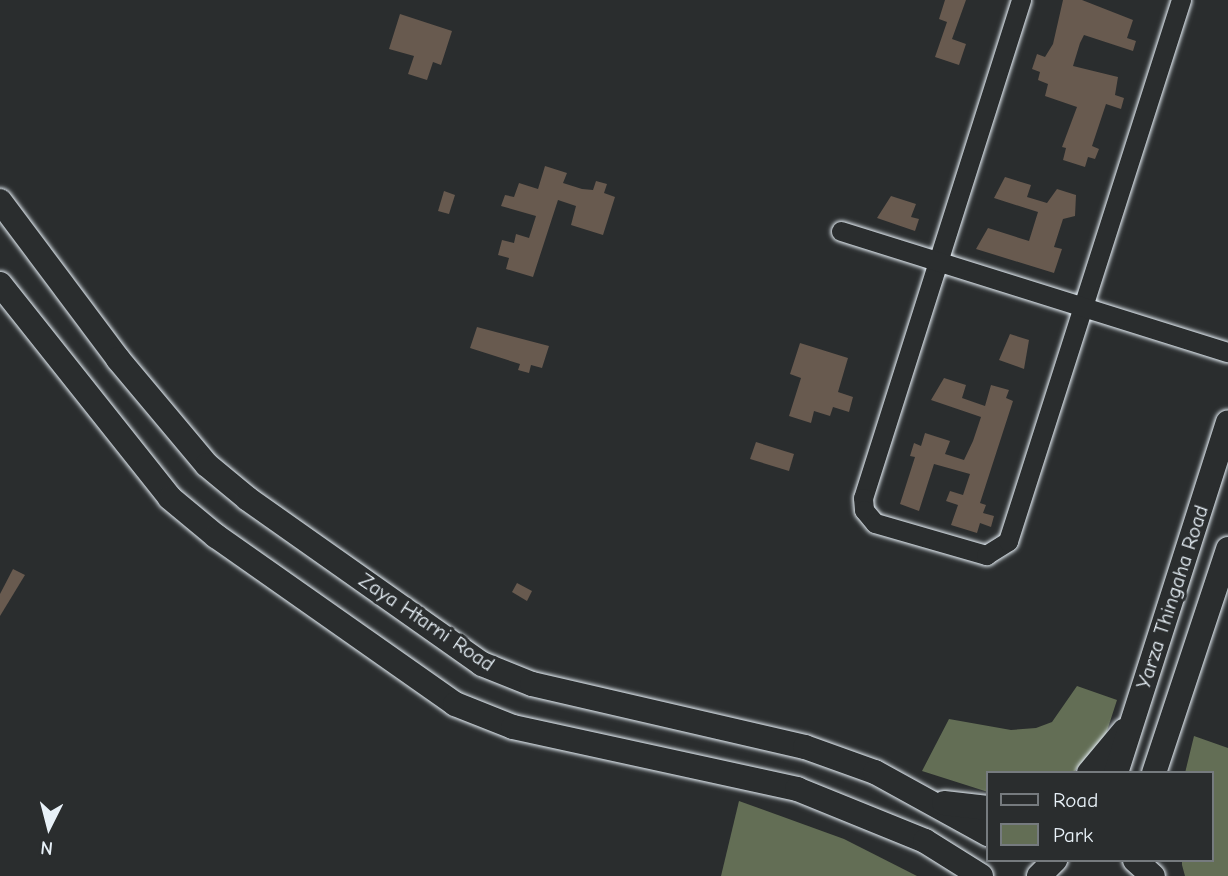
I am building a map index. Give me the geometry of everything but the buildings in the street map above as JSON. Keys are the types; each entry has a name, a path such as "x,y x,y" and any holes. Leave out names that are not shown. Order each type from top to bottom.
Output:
{"main road":[{"name":"Zaya Htarni Road","path":"0,201 118,359 207,465 248,499 482,663 532,684 805,747 876,772 936,802 986,833"},
{"path":"0,284 170,498 216,536 455,704 513,727 797,789 925,842 981,876"},
{"name":"Yarza Thingaha Road","path":"1117,771 1228,422"},
{"name":"Yarza Thingaha Road","path":"1155,771 1228,549"},
{"path":"1090,771 1133,720"},
{"path":"936,802 986,808"},
{"path":"1039,876 1053,862"}],"street":[{"path":"1021,0 864,482 864,510 875,523 969,554 986,555 1008,541 1181,0"},
{"path":"841,231 1228,352"}],"green space":[{"path":"1077,686 1117,700 1106,734 1075,771 986,771 986,791 922,771 949,719 1011,730 1036,728 1052,722"},
{"path":"1194,736 1228,748 1228,876 1185,876 1182,862 1214,862 1214,771 1185,771"},
{"path":"739,801 844,839 917,876 721,876"}]}
